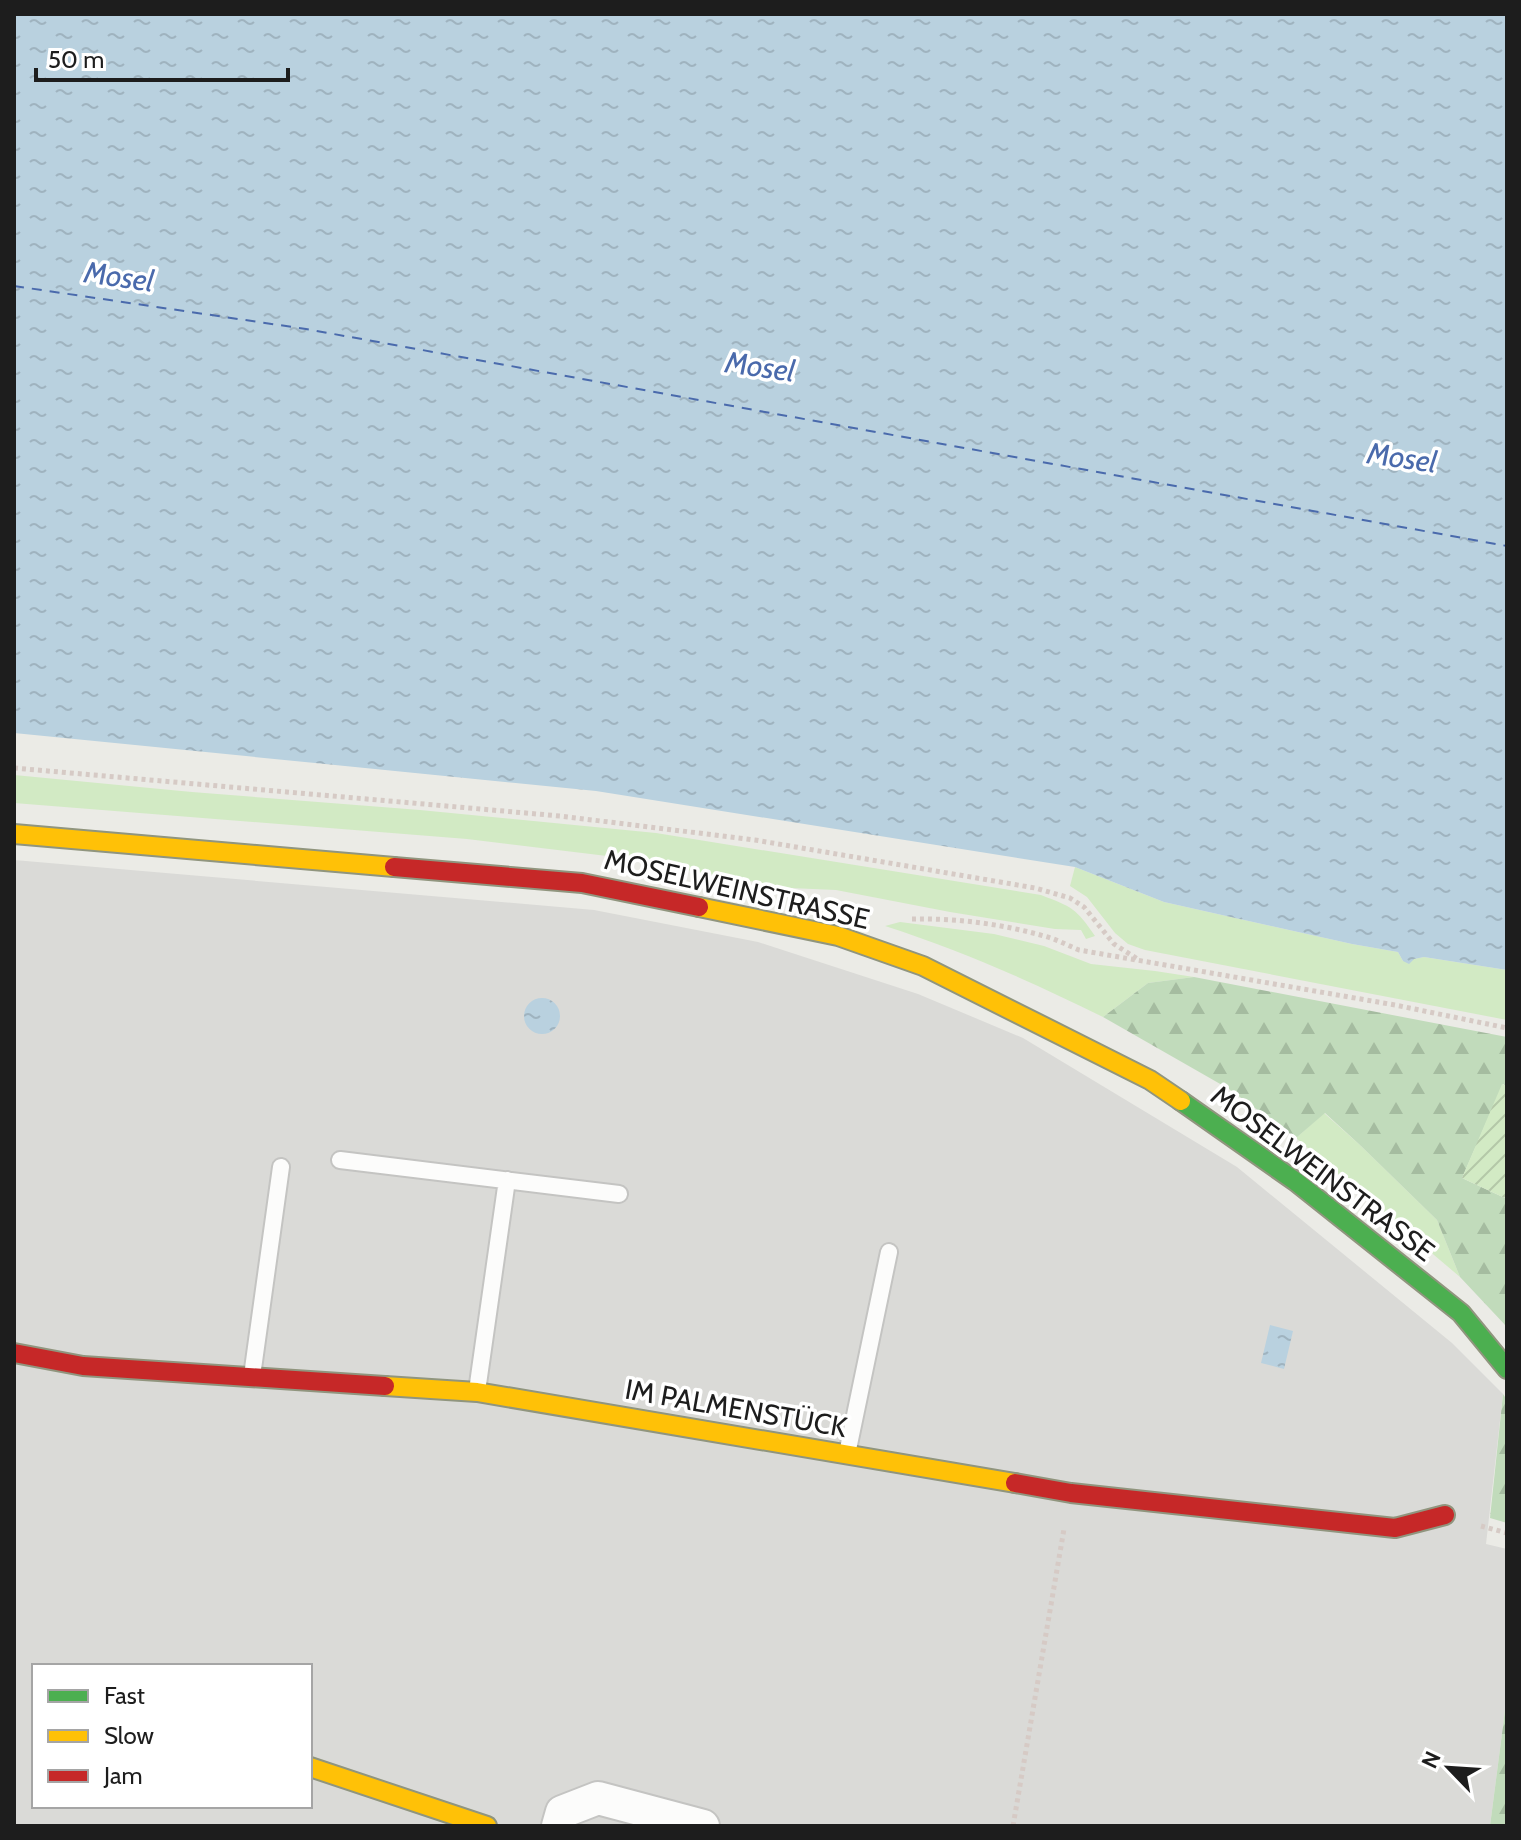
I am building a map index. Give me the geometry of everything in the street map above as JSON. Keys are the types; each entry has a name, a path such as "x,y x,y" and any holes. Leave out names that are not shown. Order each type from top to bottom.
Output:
{"street":[{"name":"MOSELWEINSTRASSE","path":"14,834 582,883 838,936 923,966 1150,1080 1259,1155 1461,1313 1507,1369"},
{"name":"IM PALMENSTÜCK","path":"14,1353 83,1366 477,1392 1071,1493 1395,1528 1445,1515"},
{"path":"312,1768 487,1826"},
{"path":"558,1826 562,1812 598,1798 703,1826"}],"lane":[{"path":"340,1160 619,1194"},
{"path":"252,1377 281,1167"},
{"path":"477,1392 507,1180"},
{"path":"847,1455 889,1252"}],"path":[{"path":"14,768 560,816 755,840 1035,888 1070,898 1084,907 1114,944 1139,960"},
{"path":"906,919 983,924 1045,936 1079,950 1395,1005 1507,1028"},
{"path":"1013,1826 1071,1493"}],"shaded area":[{"path":"14,860 594,910 758,942 918,994 1023,1038 1237,1167 1452,1343 1503,1394 1486,1544 1507,1549 1507,1695 1490,1826 14,1826"}],"green space":[{"path":"14,775 656,833 1041,895 1072,910 1095,936 1086,939 1081,930 1055,929 950,912 836,890 790,888 607,856 467,839 14,803"},
{"path":"1075,867 1164,902 1398,952 1403,961 1424,957 1507,970 1507,1020 1145,950 1128,944 1115,933 1087,897 1070,886"},
{"path":"900,922 994,934 1044,946 1091,964 1194,977 1148,983 1103,1017 996,967 885,926"},
{"path":"1194,977 1507,1037 1507,1086 1503,1084 1462,1178 1507,1199 1507,1327 1460,1277 1437,1220 1325,1113 1296,1138 1229,1089 1103,1017 1148,983"},
{"path":"1502,1084 1507,1086 1507,1199 1462,1178"},
{"path":"1324,1113 1437,1220 1460,1277 1296,1138"},
{"path":"1503,1394 1507,1400 1507,1523 1490,1518"},
{"path":"1507,1695 1507,1826 1490,1826"}],"water":[{"name":"Mosel","path":"14,14 1507,14 1507,970 1424,957 1414,959 1409,964 1398,952 1164,902 1075,867 596,791 14,733"},
{"path":"542,998 555,1003 560,1016 555,1029 542,1034 529,1029 524,1016 529,1003"},
{"path":"1270,1325 1293,1331 1284,1369 1261,1363"}],"ferry route":[{"path":"14,286 306,329 1507,546"}],"traffic: fast":[{"path":"1181,1101 1295,1181 1461,1313 1507,1369"}],"traffic: slow":[{"path":"14,834 394,867"},
{"path":"699,907 838,936 923,966 1150,1080 1181,1101"},
{"path":"385,1386 477,1392 1015,1483"},
{"path":"312,1768 487,1826"}],"traffic: jam":[{"path":"394,867 582,883 699,907"},
{"path":"14,1353 83,1366 385,1386"},
{"path":"1015,1483 1071,1493 1395,1528 1445,1515"}]}
